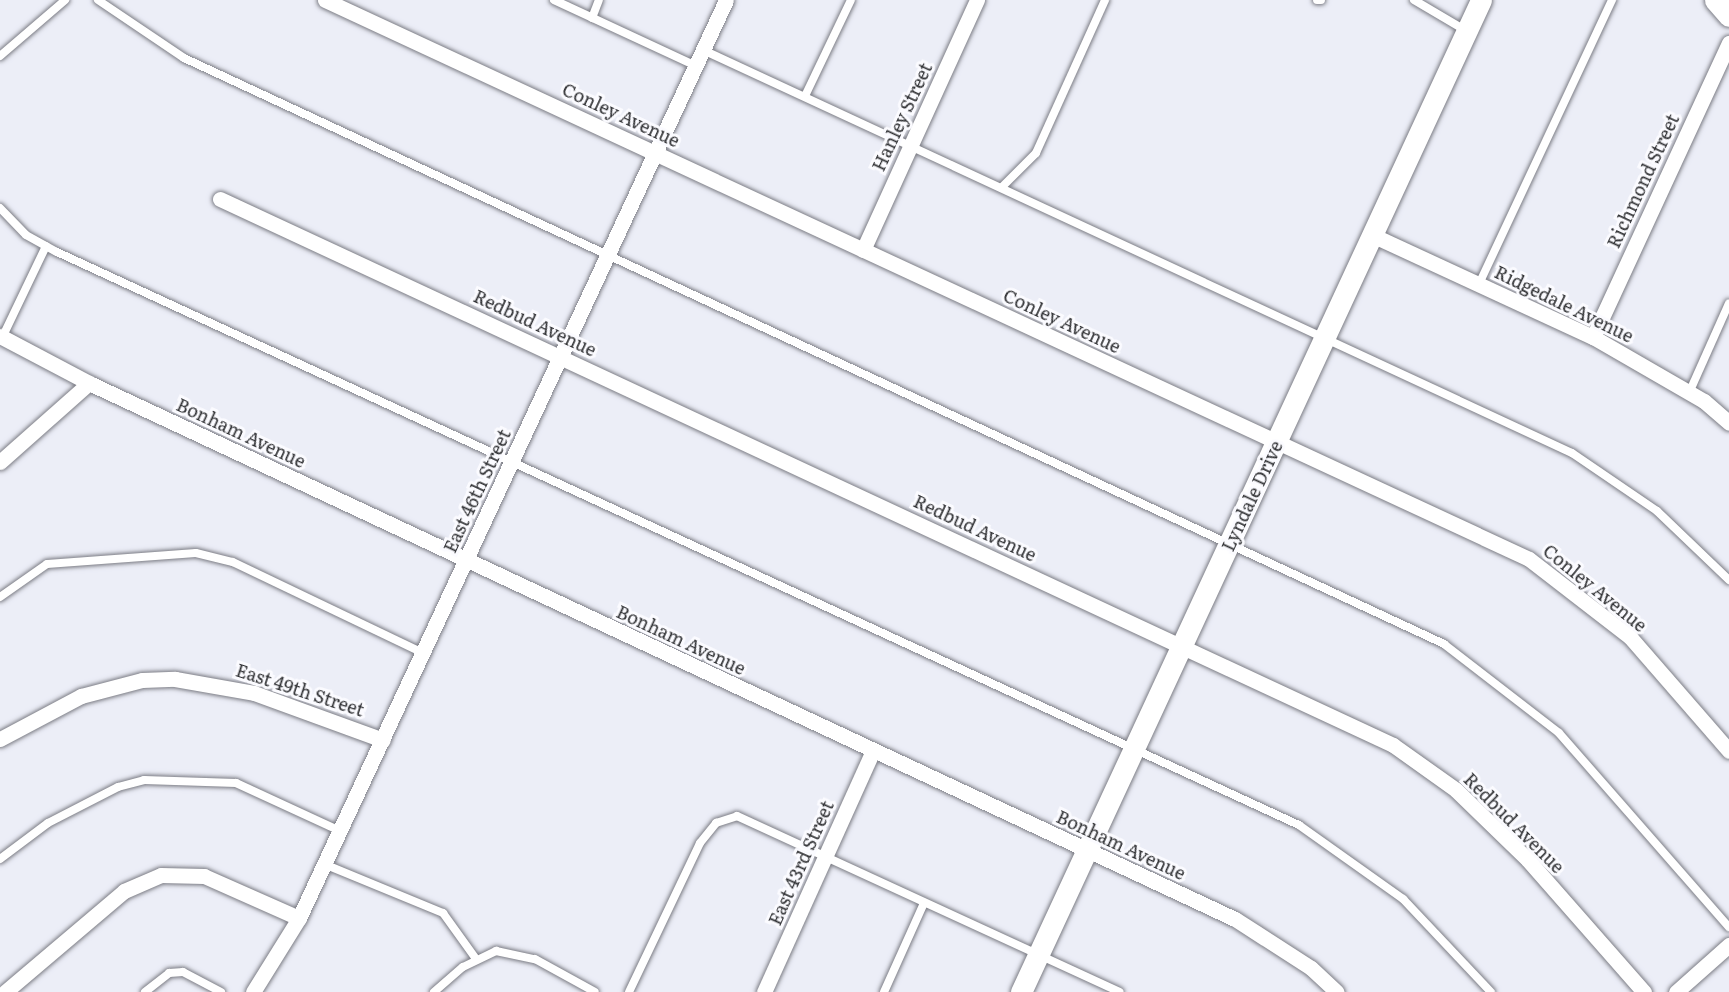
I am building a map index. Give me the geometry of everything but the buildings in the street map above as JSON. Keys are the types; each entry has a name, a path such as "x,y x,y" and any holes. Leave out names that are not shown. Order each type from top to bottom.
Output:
{"street":[{"name":"Conley Avenue","path":"325,0 1529,559 1630,637 1729,751"},
{"name":"East 46th Street","path":"253,992 299,918 726,0"},
{"name":"Hanley Street","path":"863,250 977,0"},
{"name":"Lyndale Drive","path":"1021,992 1481,0"},
{"path":"1715,0 1729,16"},
{"name":"Richmond Street","path":"1593,337 1729,43"},
{"name":"Redbud Avenue","path":"220,199 1183,645 1393,745 1456,790 1528,860 1644,992"},
{"name":"Ridgedale Avenue","path":"1372,235 1593,337 1689,393 1729,423"},
{"name":"Bonham Avenue","path":"1,337 89,383 466,561 1235,919 1311,968 1337,992"},
{"path":"0,462 89,383"},
{"name":"East 49th Street","path":"0,739 81,696 142,680 175,679 254,693 383,740"},
{"name":"East 43rd Street","path":"764,992 873,751"},
{"path":"5,992 124,891 161,875 204,876 299,918"},
{"path":"1676,992 1729,945"}],"lane":[{"path":"0,56 65,0"},
{"path":"98,0 184,58 1228,548 1444,644 1494,679 1559,733 1729,927"},
{"path":"554,0 696,66"},
{"path":"592,18 599,0"},
{"path":"805,96 851,0"},
{"path":"1002,188 1036,153 1105,0"},
{"path":"1414,0 1467,30"},
{"path":"1479,284 1612,0"},
{"path":"703,50 911,144 1324,340 1572,453 1658,511 1729,580"},
{"path":"0,208 46,246 1135,749 1330,843 1403,899 1491,992"},
{"path":"1,337 46,246"},
{"path":"1689,393 1729,303"},
{"path":"0,597 47,564 196,553 233,562 423,653"},
{"path":"0,859 48,823 118,787 144,780 236,783 340,831"},
{"path":"629,992 700,843 716,823 744,817 827,853 924,903 1119,992"},
{"path":"324,864 442,913 476,959"},
{"path":"884,992 924,903"},
{"path":"434,992 476,959 495,951 514,952 595,992"},
{"path":"145,992 162,976 183,972 221,992"}]}
